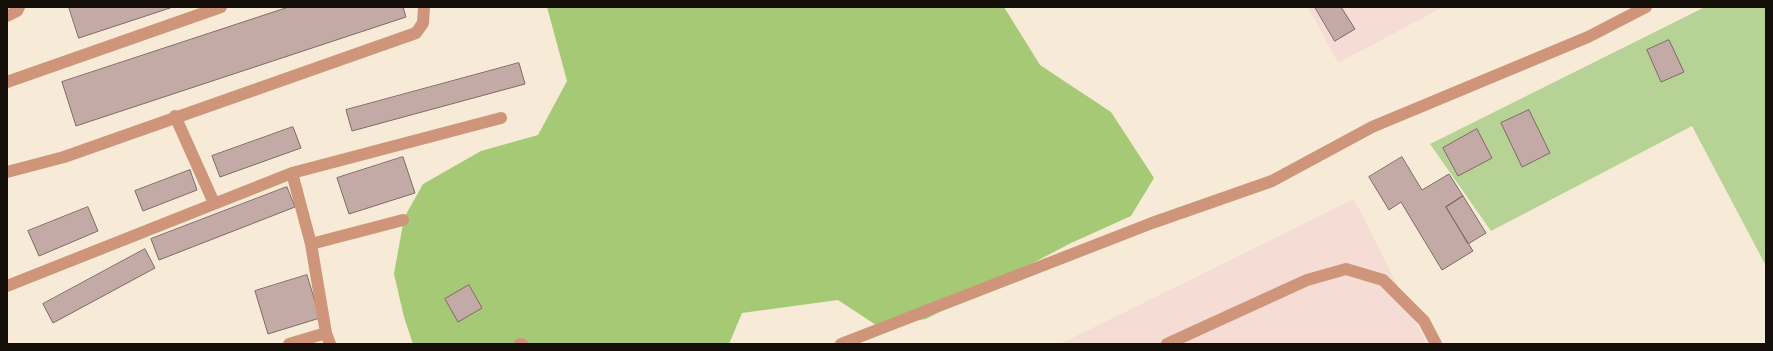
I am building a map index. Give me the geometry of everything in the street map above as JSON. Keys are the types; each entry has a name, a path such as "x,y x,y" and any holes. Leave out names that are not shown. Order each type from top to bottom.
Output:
{"street":[{"path":"7,16 17,11 19,7"},
{"path":"7,82 221,7"},
{"path":"7,172 64,157 175,116 416,33 423,23 424,7"},
{"path":"841,344 1152,223 1272,181 1372,127 1588,37 1646,7"},
{"path":"175,116 214,203"},
{"path":"7,286 292,173 501,118"},
{"path":"289,344 328,338 311,244 292,173"},
{"path":"311,244 403,220"},
{"path":"1167,344 1307,280 1346,269 1383,280 1424,321 1436,344"}],"shaded area":[{"path":"1308,7 1443,7 1338,63"},
{"path":"1354,199 1427,344 1060,344"}],"green space":[{"path":"547,7 1004,7 1040,65 1111,112 1154,178 1131,216 1071,243 926,319 879,327 838,300 742,313 729,344 413,344 404,317 394,274 404,218 423,184 481,151 538,135 567,81"},
{"path":"1705,7 1766,7 1766,266 1692,126 1491,231 1430,144"}],"building":[{"path":"69,7 173,7 79,38"},
{"path":"289,7 403,7 406,17 76,126 62,82"},
{"path":"1315,7 1341,7 1355,29 1335,41"},
{"path":"1669,40 1684,72 1661,82 1647,50"},
{"path":"519,63 525,84 352,131 346,110"},
{"path":"1529,110 1550,153 1522,167 1501,123"},
{"path":"293,127 301,148 220,177 212,156"},
{"path":"1477,129 1492,158 1458,176 1443,148"},
{"path":"403,157 415,193 349,214 337,178"},
{"path":"1402,157 1422,190 1449,174 1463,196 1446,207 1473,251 1442,270 1401,202 1389,210 1369,177"},
{"path":"190,170 197,190 143,211 135,191"},
{"path":"287,187 295,207 159,260 151,239"},
{"path":"1463,196 1486,233 1468,244 1446,207"},
{"path":"88,207 98,231 39,256 28,231"},
{"path":"145,249 155,268 53,323 43,304"},
{"path":"307,275 320,318 268,334 255,291"},
{"path":"469,285 482,308 458,322 445,299"}]}
